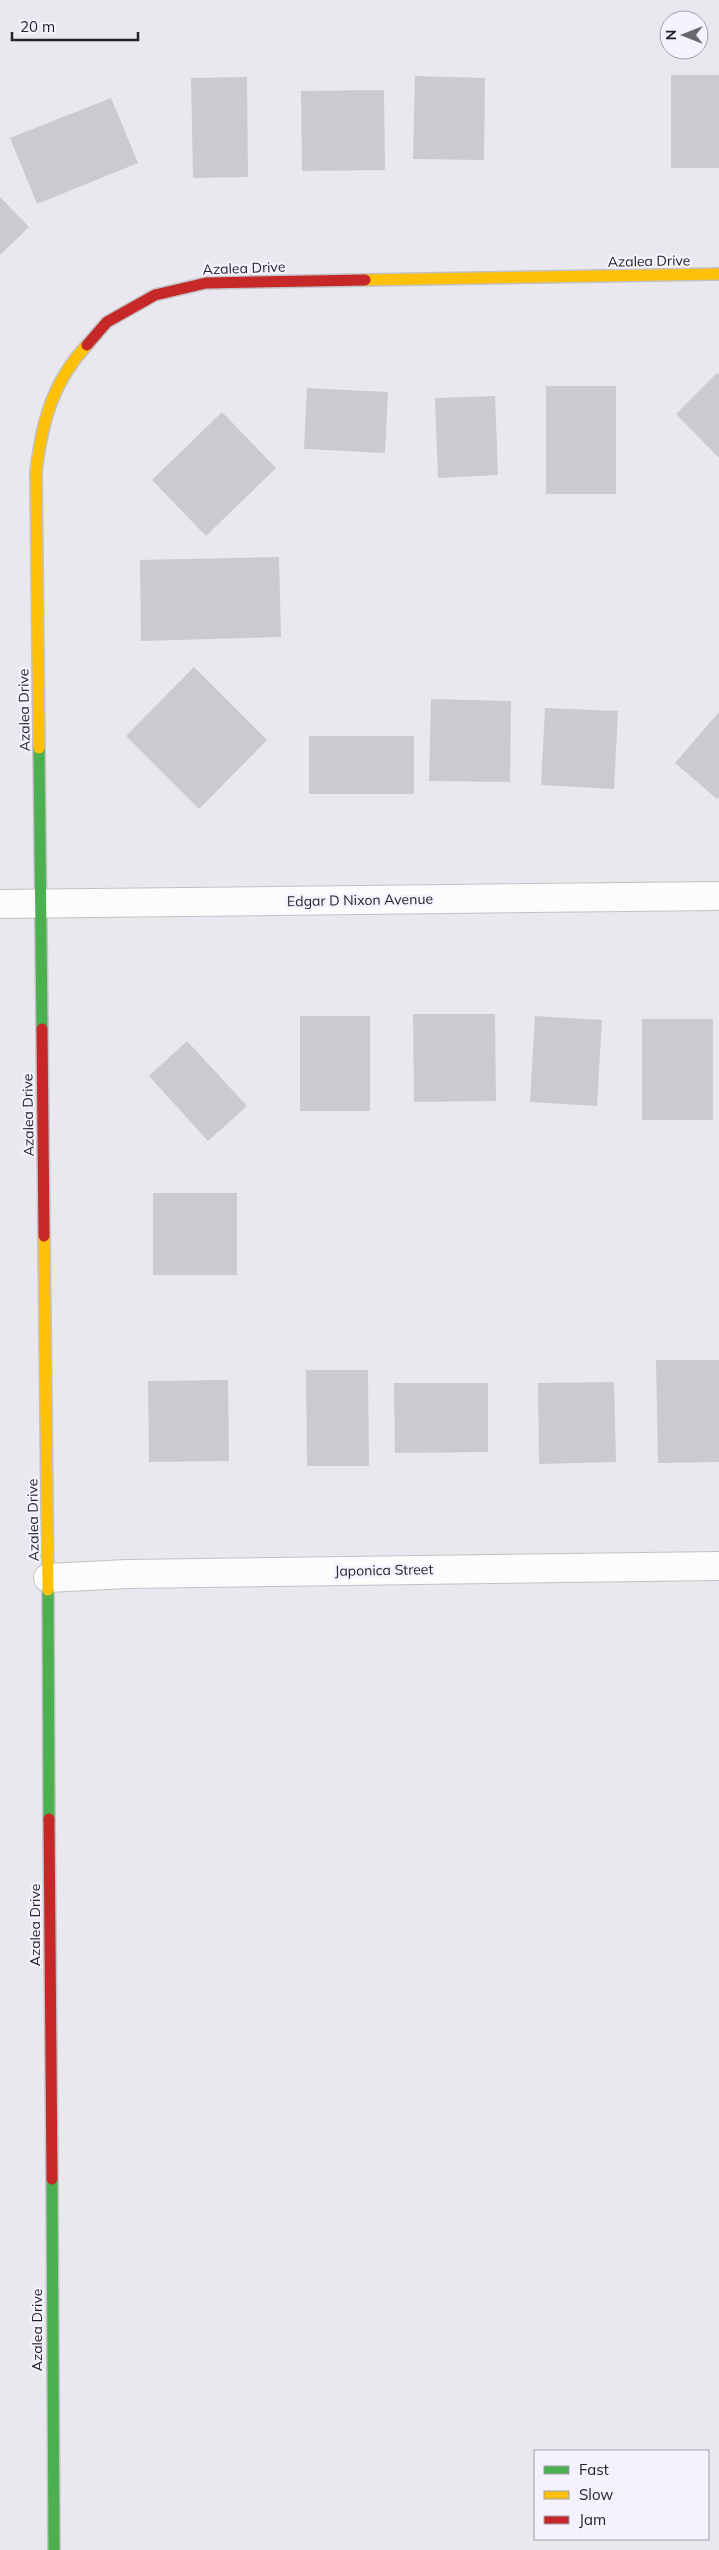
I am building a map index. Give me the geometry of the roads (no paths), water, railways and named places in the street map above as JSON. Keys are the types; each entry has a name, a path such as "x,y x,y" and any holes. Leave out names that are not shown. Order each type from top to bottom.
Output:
{"street":[{"name":"Azalea Drive","path":"54,2550 48,1578 36,472 40,437 49,402 71,362 107,322 155,295 206,283 719,274"},
{"name":"Edgar D Nixon Avenue","path":"0,904 719,896"},
{"name":"Japonica Street","path":"48,1578 127,1574 719,1566"}]}
